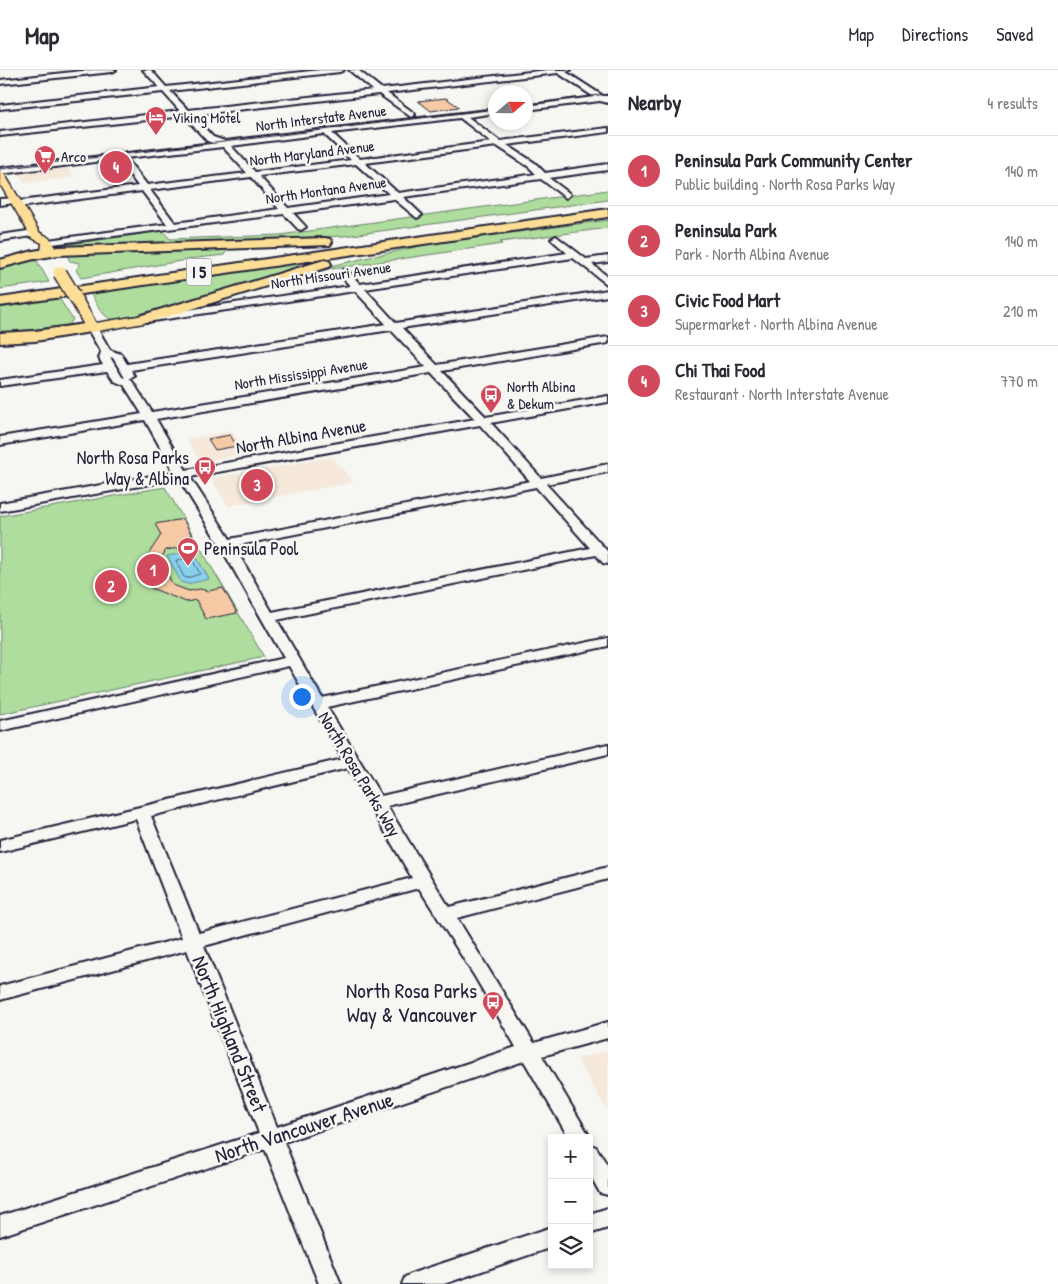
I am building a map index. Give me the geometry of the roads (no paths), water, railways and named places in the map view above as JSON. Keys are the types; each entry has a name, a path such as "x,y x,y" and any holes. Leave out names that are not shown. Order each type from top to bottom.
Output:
{"highway":[{"name":"I 5","path":"0,295 350,242 608,206"},
{"name":"I 5","path":"0,302 608,213"},
{"path":"0,264 48,247 350,242"},
{"path":"144,319 399,243"},
{"path":"0,338 35,336 92,328"}],"main road":[{"path":"0,173 36,234 34,240 38,248 48,247 60,273 92,328"},
{"name":"North Missouri Avenue","path":"92,328 144,319"}],"street":[{"path":"0,82 112,70"},
{"path":"147,70 210,139 225,144 301,227"},
{"path":"0,107 340,70"},
{"path":"353,70 411,115"},
{"path":"0,134 561,70 603,98"},
{"path":"533,107 603,98 608,92"},
{"path":"533,102 603,98"},
{"name":"North Interstate Avenue","path":"0,164 488,107"},
{"name":"North Interstate Avenue","path":"0,173 488,112"},
{"path":"461,115 499,144 532,165 566,195"},
{"name":"North Maryland Avenue","path":"0,202 17,202 145,188 608,130"},
{"path":"325,131 417,215"},
{"path":"121,157 173,226"},
{"name":"North Montana Avenue","path":"48,247 173,226 608,168"},
{"path":"0,238 36,234"},
{"path":"556,239 608,282"},
{"name":"North Missouri Avenue","path":"144,319 575,255"},
{"path":"584,262 608,258"},
{"path":"344,272 603,555"},
{"path":"92,328 106,352 117,356 124,368 608,294"},
{"name":"North Mississippi Avenue","path":"0,441 608,340"},
{"path":"0,383 110,367 104,358 106,352"},
{"name":"North Rosa Parks Way","path":"110,367 118,380 128,383 149,416 182,475 226,544 423,881 467,948 578,1134"},
{"name":"North Rosa Parks Way","path":"124,368 130,378 128,383"},
{"name":"North Albina Avenue","path":"0,507 608,399"},
{"path":"226,544 608,468"},
{"path":"268,618 603,555"},
{"path":"318,704 608,642"},
{"path":"0,726 293,661"},
{"path":"377,803 608,749"},
{"path":"0,846 352,762"},
{"name":"North Highland Street","path":"141,812 330,1284"},
{"path":"444,915 608,873"},
{"path":"0,993 423,881"},
{"name":"North Vancouver Avenue","path":"0,1226 530,1052 608,1030"},
{"path":"593,1160 608,1186"},
{"path":"593,1223 608,1218"},
{"path":"413,1284 548,1238"}],"water":[{"name":"Peninsula Pool","path":"193,551 209,579 187,584 181,582 167,556"}],"tram line":[{"path":"533,103 608,94"},
{"path":"0,169 488,110"}],"place":[{"name":"Viking Motel","path":"156,136"},
{"name":"Chi Thai Food","path":"116,167"},
{"name":"Arco","path":"45,175"},
{"name":"North Albina & Dekum","path":"491,414"},
{"name":"Civic Food Mart","path":"257,485"},
{"name":"North Rosa Parks Way & Albina","path":"205,486"},
{"name":"Peninsula Pool","path":"188,567"},
{"name":"Peninsula Park Community Center","path":"153,570"},
{"name":"Peninsula Park","path":"111,586"},
{"name":"North Rosa Parks Way & Vancouver","path":"493,1021"}]}
